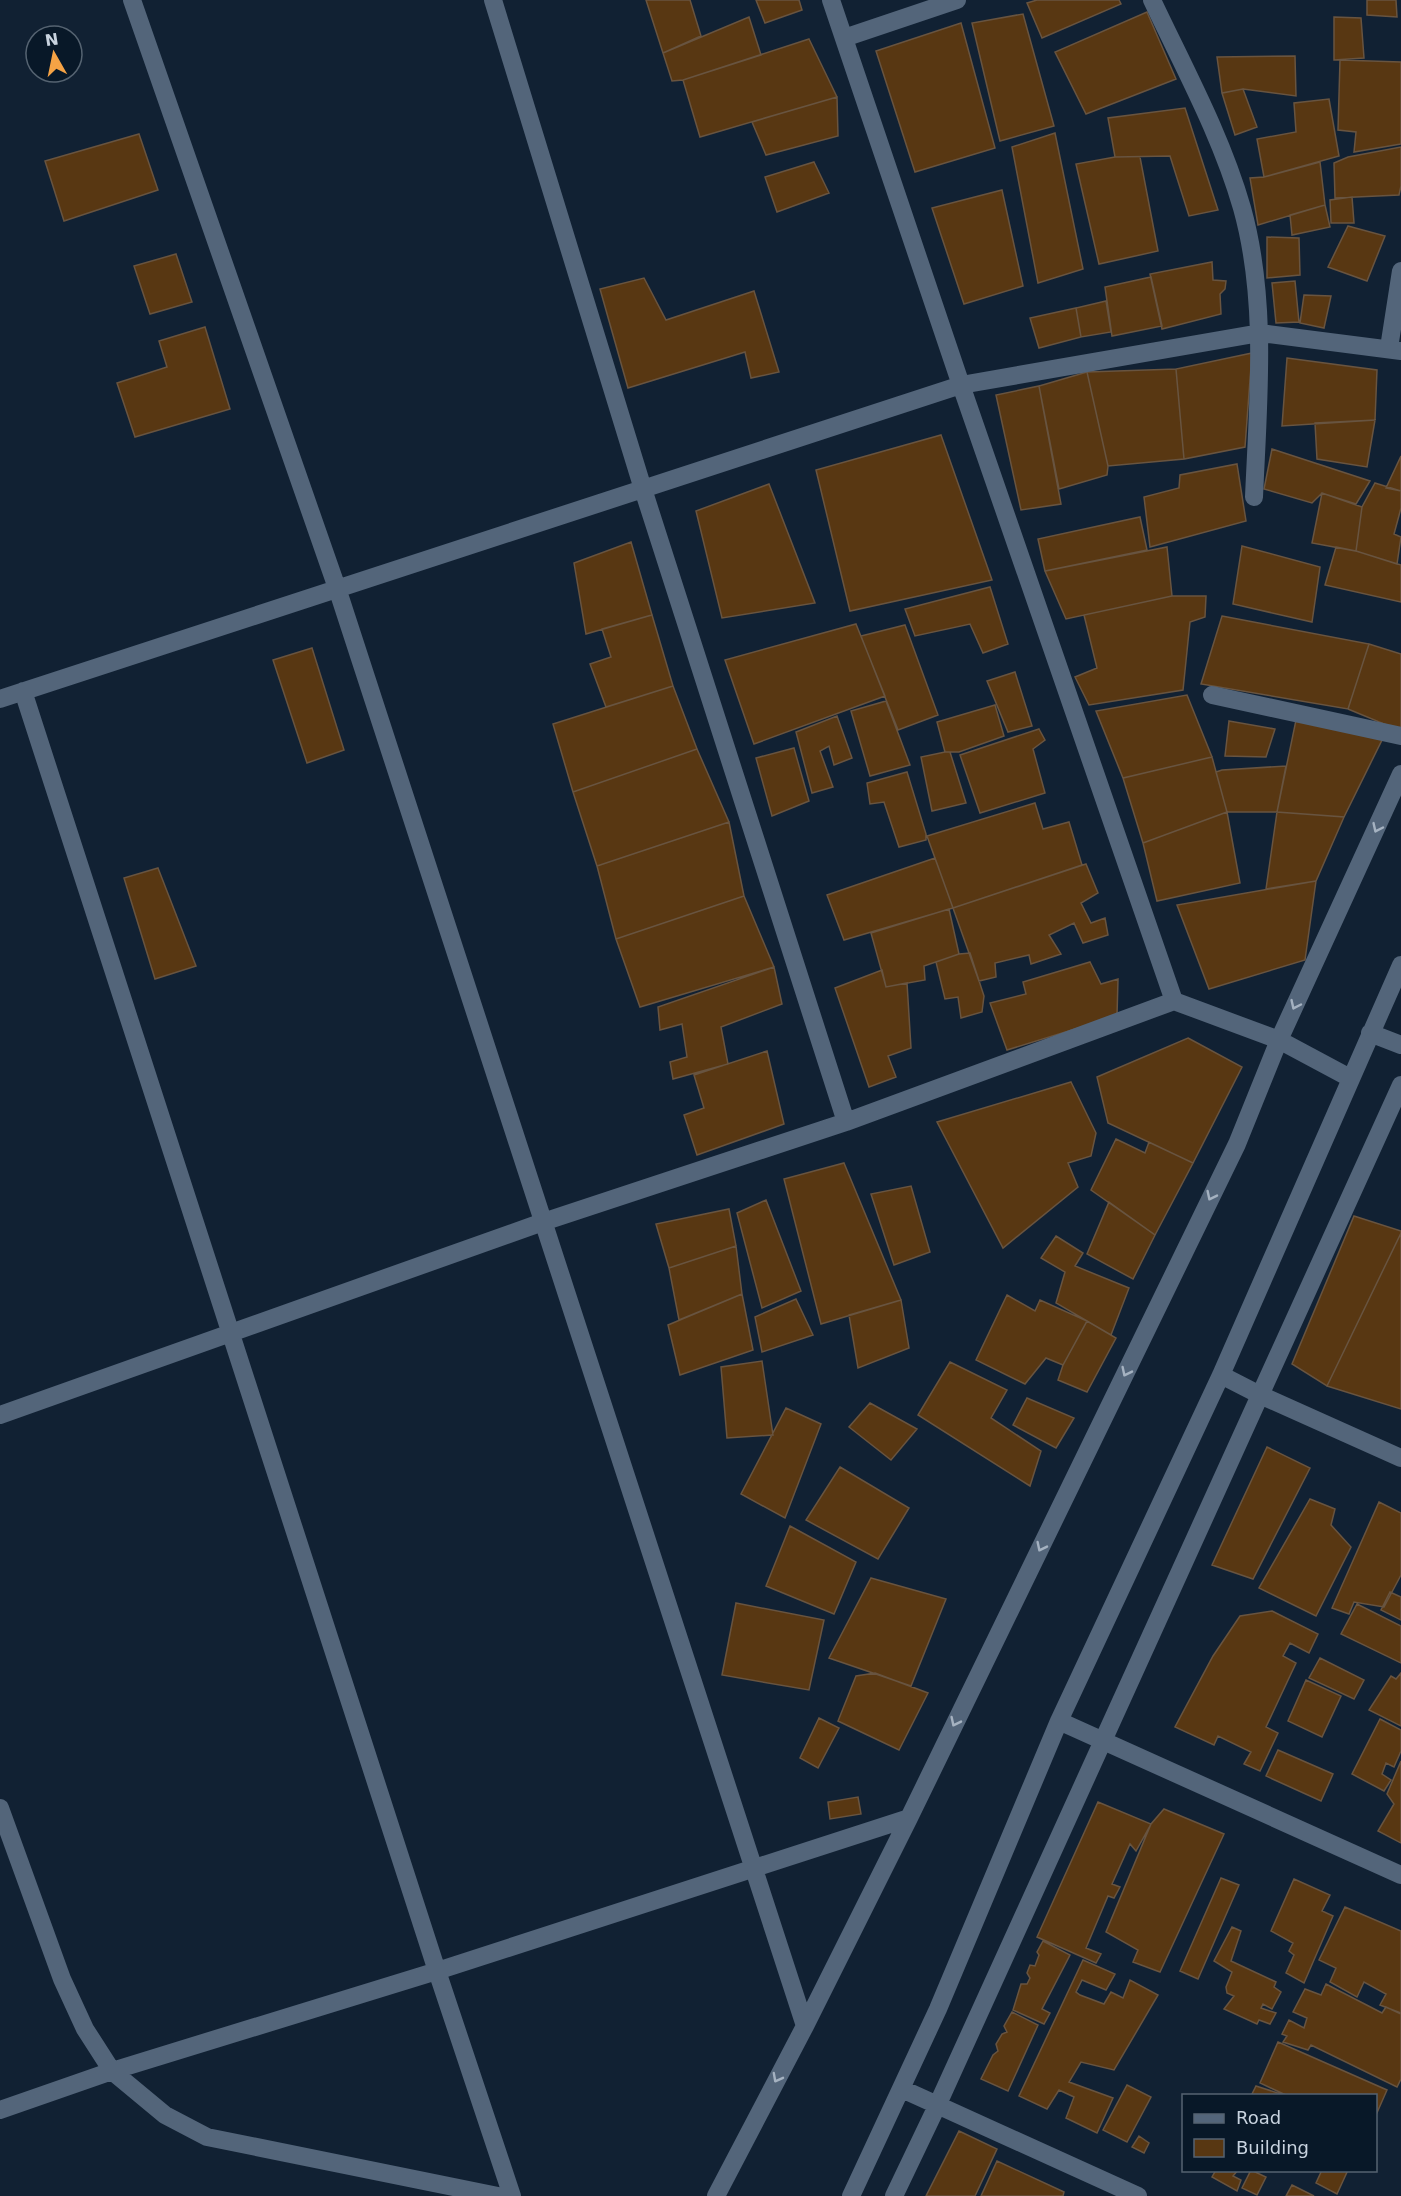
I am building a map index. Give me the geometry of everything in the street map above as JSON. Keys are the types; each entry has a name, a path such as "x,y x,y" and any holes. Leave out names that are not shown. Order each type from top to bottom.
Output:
{"street":[{"path":"132,0 337,588 805,2026"},
{"path":"492,0 643,489 846,1122"},
{"path":"831,0 961,385 1174,1001"},
{"path":"844,38 957,0"},
{"path":"1152,0 1225,156 1242,210 1253,269 1260,333 1254,497"},
{"path":"0,699 961,385 1260,333 1395,349 1401,270"},
{"path":"23,691 437,1971 512,2196"},
{"path":"1212,694 1401,736"},
{"path":"716,2196 805,2026 909,1818 1237,1144 1279,1040 1401,774"},
{"path":"851,2196 902,2089 1059,1720 1221,1375 1401,965"},
{"path":"0,1415 543,1222 846,1122 1174,1001 1279,1040 1350,1078"},
{"path":"1370,1034 1401,1045"},
{"path":"894,2196 1401,1085"},
{"path":"1221,1375 1260,1395 1401,1458"},
{"path":"1059,1720 1103,1742 1401,1875"},
{"path":"0,1808 62,1979 85,2029 112,2071 165,2115 207,2137 439,2191 498,2196"},
{"path":"0,2110 112,2071 437,1971 909,1818"},
{"path":"902,2089 1138,2196"}],"building":[{"path":"646,0 690,0 701,36 663,53"},
{"path":"756,0 799,0 802,10 765,23"},
{"path":"1037,0 1119,0 1121,4 1042,38 1027,3"},
{"path":"1367,0 1396,0 1397,17 1367,15"},
{"path":"1147,12 1176,79 1086,114 1055,52"},
{"path":"1023,14 1054,126 1000,141 972,23"},
{"path":"749,17 761,55 683,80 672,81 663,53"},
{"path":"1334,17 1361,18 1364,58 1334,60"},
{"path":"961,23 995,148 915,172 876,51"},
{"path":"809,39 837,97 700,137 683,80"},
{"path":"1295,56 1296,96 1243,89 1222,93 1217,57"},
{"path":"1340,60 1401,62 1401,144 1354,152 1356,132 1338,130"},
{"path":"1243,89 1257,127 1235,135 1222,93"},
{"path":"837,97 838,136 766,155 752,122"},
{"path":"1329,99 1339,156 1264,177 1257,139 1296,132 1294,103"},
{"path":"1185,108 1218,210 1189,216 1170,156 1115,157 1108,118"},
{"path":"1055,133 1083,269 1038,283 1012,147"},
{"path":"139,134 158,190 64,221 45,161"},
{"path":"1401,147 1399,195 1335,198 1334,163 1348,157"},
{"path":"1115,157 1140,157 1158,251 1099,264 1076,164"},
{"path":"814,162 829,193 777,212 765,177"},
{"path":"1320,162 1325,205 1258,225 1250,178 1264,177"},
{"path":"1002,190 1023,286 964,304 932,208"},
{"path":"1352,197 1354,223 1331,223 1330,200"},
{"path":"1325,205 1330,227 1292,235 1290,215"},
{"path":"1348,226 1385,236 1367,281 1328,267"},
{"path":"1267,237 1299,238 1300,275 1267,278"},
{"path":"176,254 192,302 150,314 134,266"},
{"path":"1212,262 1213,280 1226,281 1225,289 1220,294 1221,314 1162,329 1150,274"},
{"path":"1151,277 1162,326 1112,336 1105,287"},
{"path":"644,278 666,320 754,291 779,372 751,378 745,352 628,388 600,289"},
{"path":"1295,281 1299,322 1276,323 1272,283"},
{"path":"1304,295 1331,296 1324,328 1300,323"},
{"path":"1106,301 1111,332 1081,337 1076,308"},
{"path":"1076,308 1081,337 1039,348 1030,318"},
{"path":"205,327 230,409 135,437 117,383 167,367 159,341"},
{"path":"1252,353 1245,447 1184,459 1176,369"},
{"path":"1287,358 1377,370 1375,420 1282,426"},
{"path":"1176,369 1184,459 1108,466 1087,372"},
{"path":"1087,372 1108,466 1107,475 1059,489 1039,386"},
{"path":"1039,386 1061,504 1021,510 996,395"},
{"path":"1375,420 1367,467 1317,459 1315,423"},
{"path":"941,435 992,580 850,611 816,470"},
{"path":"1272,449 1370,481 1356,504 1322,493 1312,503 1264,489"},
{"path":"1401,456 1401,491 1386,488"},
{"path":"1237,464 1246,521 1150,547 1144,497 1179,488 1180,475"},
{"path":"1375,483 1401,491 1401,508 1394,534 1401,537 1397,564 1356,551 1362,507"},
{"path":"769,484 815,603 722,618 696,511"},
{"path":"1322,493 1362,507 1356,551 1312,543"},
{"path":"1140,517 1147,550 1045,571 1038,539"},
{"path":"631,542 652,615 586,634 574,563"},
{"path":"1242,546 1320,567 1312,622 1233,604"},
{"path":"1167,547 1172,596 1066,619 1045,571"},
{"path":"1336,547 1401,565 1401,602 1325,585"},
{"path":"990,587 1008,644 983,653 970,624 915,636 905,609"},
{"path":"1172,596 1206,596 1205,617 1190,622 1183,690 1089,705 1075,677 1097,668 1084,615"},
{"path":"652,615 673,686 606,707 590,664 611,657 602,629"},
{"path":"1222,616 1369,644 1348,709 1201,684"},
{"path":"856,624 885,696 754,744 725,660"},
{"path":"905,625 938,715 898,730 861,636"},
{"path":"1369,644 1401,654 1401,731 1348,709"},
{"path":"312,648 344,750 307,763 273,660"},
{"path":"1015,672 1032,726 1008,732 987,681"},
{"path":"673,686 697,749 573,792 553,724"},
{"path":"1187,695 1212,757 1123,778 1096,711"},
{"path":"886,701 910,765 870,776 851,711"},
{"path":"995,705 1004,736 959,752 945,752 937,722"},
{"path":"837,716 852,758 834,765 829,746 820,751 833,787 812,793 796,732"},
{"path":"1296,720 1384,736 1344,817 1277,812"},
{"path":"1229,721 1275,729 1266,757 1225,756"},
{"path":"1039,729 1045,740 1033,749 1045,793 980,813 960,755"},
{"path":"794,748 809,801 772,816 756,758"},
{"path":"697,749 729,822 597,866 573,792"},
{"path":"950,752 966,803 932,811 921,757"},
{"path":"1212,757 1227,812 1143,843 1123,778"},
{"path":"1286,766 1277,812 1227,812 1216,772"},
{"path":"907,772 926,840 899,847 884,802 870,804 867,783"},
{"path":"1035,803 1043,829 1069,822 1082,865 953,908 927,836"},
{"path":"1227,812 1240,883 1157,901 1143,843"},
{"path":"1277,812 1344,817 1316,881 1266,889"},
{"path":"729,822 744,896 616,939 597,866"},
{"path":"935,858 953,908 844,940 827,895"},
{"path":"1086,864 1098,893 1081,903 1091,923 1105,918 1108,935 1083,943 1074,923 1049,935 1061,954 1031,964 1029,955 995,963 996,977 979,981 953,908"},
{"path":"158,868 196,966 155,979 124,878"},
{"path":"1316,881 1305,960 1209,989 1177,905"},
{"path":"744,896 774,967 640,1007 616,939"},
{"path":"949,909 959,954 924,966 925,980 886,987 871,933"},
{"path":"970,953 984,996 982,1012 961,1018 958,997 945,999 936,962 959,954"},
{"path":"1090,962 1101,984 1118,979 1117,1016 1007,1050 990,1003 1026,994 1023,982"},
{"path":"774,967 782,1004 721,1027 728,1064 673,1079 670,1062 687,1057 682,1024 660,1030 658,1007"},
{"path":"882,970 886,987 907,983 911,1048 888,1056 896,1077 869,1087 835,988"},
{"path":"1188,1038 1242,1067 1193,1163 1108,1123 1097,1077"},
{"path":"767,1051 784,1124 697,1155 684,1115 704,1108 694,1075"},
{"path":"1071,1082 1096,1133 1091,1156 1068,1163 1078,1187 1003,1248 937,1122"},
{"path":"1116,1139 1145,1153 1149,1142 1193,1163 1155,1235 1091,1190"},
{"path":"844,1163 901,1300 821,1324 784,1179"},
{"path":"911,1186 930,1252 894,1265 871,1194"},
{"path":"766,1200 801,1291 762,1308 737,1213"},
{"path":"1109,1202 1155,1235 1133,1279 1087,1254"},
{"path":"729,1209 736,1246 669,1268 656,1224"},
{"path":"1354,1216 1401,1231 1401,1233 1327,1386 1292,1364"},
{"path":"1401,1233 1401,1409 1327,1386"},
{"path":"1056,1236 1083,1253 1075,1266 1129,1288 1111,1335 1056,1303 1065,1272 1041,1258"},
{"path":"736,1246 742,1294 679,1320 669,1268"},
{"path":"742,1294 753,1350 680,1375 668,1325"},
{"path":"1007,1295 1035,1311 1040,1300 1087,1321 1063,1365 1046,1358 1025,1384 976,1360"},
{"path":"796,1299 813,1335 762,1352 755,1317"},
{"path":"901,1300 909,1348 858,1368 849,1315"},
{"path":"1087,1321 1116,1338 1087,1392 1058,1380 1063,1365"},
{"path":"762,1361 773,1435 727,1438 721,1367"},
{"path":"950,1362 1007,1390 991,1418 1041,1451 1030,1486 918,1415"},
{"path":"1027,1398 1074,1418 1056,1448 1013,1425"},
{"path":"870,1403 917,1429 891,1460 849,1427"},
{"path":"786,1408 821,1424 785,1518 741,1494"},
{"path":"1267,1447 1310,1468 1253,1579 1212,1565"},
{"path":"840,1467 909,1508 878,1559 806,1520"},
{"path":"1310,1499 1335,1509 1331,1525 1351,1547 1316,1616 1259,1588"},
{"path":"1379,1502 1401,1513 1401,1575 1384,1607 1354,1602 1349,1614 1332,1608"},
{"path":"790,1526 856,1562 834,1614 766,1586"},
{"path":"871,1578 946,1599 911,1686 829,1658"},
{"path":"1390,1592 1401,1597 1401,1620 1381,1610"},
{"path":"736,1603 824,1620 809,1690 722,1675"},
{"path":"1357,1604 1401,1626 1401,1663 1341,1634"},
{"path":"1272,1611 1318,1634 1309,1653 1290,1643 1283,1656 1296,1663 1266,1727 1278,1733 1260,1771 1244,1764 1251,1752 1218,1736 1214,1745 1175,1727 1213,1656 1240,1616"},
{"path":"1320,1658 1364,1680 1354,1699 1309,1678"},
{"path":"875,1673 928,1693 899,1750 838,1721 856,1676"},
{"path":"1401,1673 1401,1726 1369,1710 1391,1676 1396,1679"},
{"path":"1306,1680 1341,1696 1322,1737 1288,1721"},
{"path":"819,1718 839,1728 818,1768 800,1758"},
{"path":"1380,1719 1401,1730 1401,1751 1394,1767 1386,1763 1382,1774 1391,1780 1384,1791 1352,1774"},
{"path":"1278,1750 1333,1774 1321,1801 1266,1776"},
{"path":"1401,1761 1401,1843 1378,1831 1394,1804 1387,1794"},
{"path":"858,1797 861,1814 830,1819 828,1802"},
{"path":"1098,1802 1151,1824 1136,1851 1130,1844 1112,1884 1120,1887 1114,1898 1108,1896 1086,1948 1101,1954 1096,1963 1037,1937"},
{"path":"1164,1809 1224,1834 1160,1972 1133,1962 1138,1950 1106,1932 1151,1824"},
{"path":"1221,1878 1239,1885 1198,1979 1180,1971"},
{"path":"1294,1879 1330,1895 1322,1911 1333,1916 1304,1983 1286,1973 1294,1955 1289,1951 1293,1943 1271,1931"},
{"path":"1345,1907 1401,1931 1401,2013 1380,2005 1386,1994 1364,1982 1357,1997 1330,1982 1336,1968 1319,1960"},
{"path":"1232,1927 1241,1931 1231,1961 1276,1982 1274,1987 1281,1992 1272,2009 1263,2004 1261,2008 1276,2013 1270,2024 1259,2020 1257,2024 1224,2009 1234,1996 1227,1993 1226,1987 1232,1972 1214,1961"},
{"path":"1043,1941 1070,1955 1042,2009 1050,2013 1044,2024 1013,2010 1021,1984 1027,1984 1030,1978 1027,1973 1030,1965 1035,1966 1039,1955 1037,1952"},
{"path":"1083,1960 1115,1974 1106,1990 1082,1980 1076,1992 1080,1995 1104,2004 1111,1992 1123,1998 1130,1980 1158,1995 1114,2070 1081,2062 1069,2082 1113,2098 1097,2133 1066,2118 1074,2097 1059,2090 1047,2109 1019,2096"},
{"path":"1326,1984 1382,2013 1386,2007 1401,2014 1401,2079 1397,2087 1311,2045 1308,2050 1283,2042 1287,2036 1282,2034 1289,2020 1304,2028 1307,2018 1293,2012 1305,1989 1321,1995"},
{"path":"1012,2012 1038,2025 1008,2091 981,2079 993,2055 998,2051 996,2044 1002,2034 1007,2032 1004,2026"},
{"path":"1278,2042 1387,2090 1377,2113 1377,2094 1284,2094 1260,2083"},
{"path":"1127,2085 1151,2097 1127,2142 1103,2130"},
{"path":"1256,2086 1281,2094 1252,2094"},
{"path":"959,2131 997,2149 975,2196 926,2196"},
{"path":"1139,2136 1149,2143 1144,2153 1132,2147"},
{"path":"997,2161 1064,2192 1063,2196 981,2196"},
{"path":"1215,2172 1236,2172 1233,2176 1241,2180 1237,2191 1212,2177"},
{"path":"1250,2172 1266,2177 1257,2195 1242,2188"},
{"path":"1321,2172 1347,2172 1337,2194 1316,2183"},
{"path":"1292,2185 1314,2196 1286,2196"}]}
